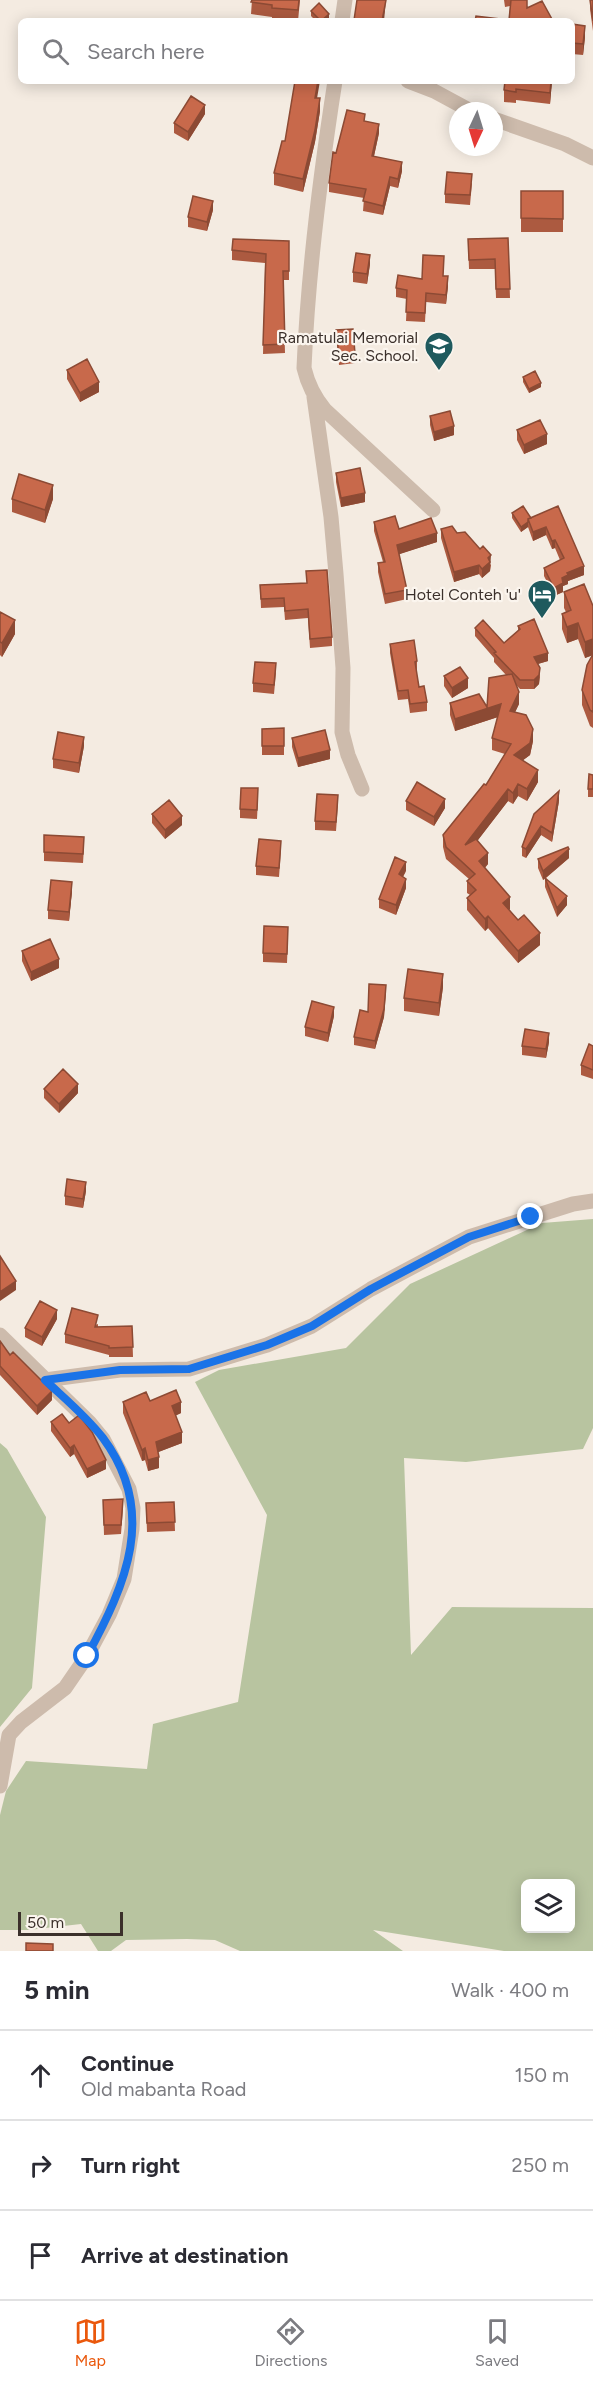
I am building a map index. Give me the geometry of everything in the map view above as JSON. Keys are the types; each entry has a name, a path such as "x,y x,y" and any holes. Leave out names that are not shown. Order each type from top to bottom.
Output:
{"street":[{"path":"342,18 345,0"},
{"path":"335,84 318,187 307,289 304,368 314,397 331,517 343,668 342,732 348,755 362,789"},
{"path":"416,84 454,102"},
{"path":"503,122 565,144 593,158"},
{"path":"314,397 432,510"},
{"path":"45,1380 120,1370 189,1369 267,1345 312,1326 371,1289 469,1237 573,1204 593,1201"},
{"path":"0,1335 104,1439 129,1489 133,1508 124,1579 109,1615 87,1656 65,1688 21,1722 9,1735 0,1786"}],"green space":[{"path":"593,1219 593,1428 583,1449 466,1462 404,1458 411,1655 452,1607 593,1608 593,1951 504,1951 373,1930 403,1951 240,1951 215,1940 187,1939 126,1940 111,1951 98,1951 81,1924 28,1930 0,1930 0,1815 6,1791 26,1761 147,1769 153,1724 238,1702 267,1515 195,1382 219,1370 346,1348 410,1284 542,1223"},
{"path":"0,1443 7,1449 46,1517 32,1688 0,1727"}],"building":[{"path":"252,0 299,0 298,10 272,8 272,5 251,2"},
{"path":"357,0 386,0 383,18 354,18"},
{"path":"511,0 527,0 527,8 542,1 551,18 509,18"},
{"path":"590,0 593,0 593,21"},
{"path":"319,3 329,14 324,18 318,18 311,11"},
{"path":"575,24 585,26 583,44 575,43"},
{"path":"294,84 317,84 315,98 320,98 303,179 274,173 282,141 285,141"},
{"path":"505,84 551,84 550,93 504,90"},
{"path":"191,96 205,105 188,132 174,123"},
{"path":"347,110 365,114 364,121 379,124 372,156 402,162 398,179 390,177 383,206 363,201 366,189 329,183 333,152 336,153"},
{"path":"447,172 472,174 470,195 445,194"},
{"path":"521,191 563,191 563,219 521,218"},
{"path":"193,196 213,201 207,222 188,217"},
{"path":"508,238 510,289 496,289 495,259 469,260 468,239"},
{"path":"233,239 289,241 289,271 283,271 285,344 263,345 266,254 232,250"},
{"path":"356,253 370,255 367,274 353,272"},
{"path":"423,255 444,256 443,276 448,276 446,295 426,293 425,313 406,312 407,290 396,288 398,275 422,279"},
{"path":"353,329 355,354 339,356 336,330"},
{"path":"87,359 99,382 80,393 67,370"},
{"path":"535,371 541,383 529,389 523,377"},
{"path":"450,411 454,426 434,432 430,416"},
{"path":"540,420 547,434 524,445 517,430"},
{"path":"360,468 365,493 341,498 336,473"},
{"path":"19,474 53,485 45,510 12,499"},
{"path":"523,506 531,518 521,527 512,513"},
{"path":"558,506 584,566 567,573 568,575 562,578 563,583 554,588 544,568 564,558 555,540 552,541 546,527 533,532 528,519"},
{"path":"395,516 399,529 431,518 437,533 397,545 407,590 385,594 378,563 385,562 374,522"},
{"path":"452,526 457,533 465,532 480,549 483,546 491,555 488,558 490,562 482,569 479,565 454,572 441,529"},
{"path":"327,570 332,637 310,639 308,609 285,611 284,598 261,599 260,585 307,583 306,571"},
{"path":"584,584 593,606 593,639 585,642 578,623 567,627 562,614 571,610 564,592"},
{"path":"0,612 15,620 2,643 0,642"},
{"path":"534,619 548,653 534,657 540,668 539,675 534,680 520,680 494,653 496,652 475,628 483,620 504,643 520,629 518,626"},
{"path":"414,640 419,687 424,686 427,702 410,704 408,690 398,691 390,644"},
{"path":"593,654 593,712 582,690 587,665"},
{"path":"255,662 276,663 274,685 253,683"},
{"path":"460,667 468,678 452,688 444,676"},
{"path":"512,674 519,692 510,711 526,715 533,729 530,743 514,755 538,770 527,789 518,784 513,793 508,789 465,845 476,839 488,853 479,861 510,897 503,903 518,920 524,915 540,933 518,951 488,916 485,919 467,898 476,890 467,881 475,874 446,847 443,835 484,784 486,785 511,744 492,738 501,704 455,719 450,703 479,694 487,707 489,678"},
{"path":"284,728 284,746 262,746 262,729"},
{"path":"325,730 330,750 298,758 292,738"},
{"path":"58,732 84,737 79,763 53,759"},
{"path":"589,774 593,775 593,789 588,789"},
{"path":"417,782 445,799 434,817 406,801"},
{"path":"241,788 258,788 257,810 240,809"},
{"path":"559,791 552,833 541,826 526,849 522,847 534,814"},
{"path":"317,794 338,795 336,822 315,821"},
{"path":"169,800 182,816 165,830 152,814"},
{"path":"44,835 84,837 83,854 44,852"},
{"path":"259,839 281,841 279,868 256,866"},
{"path":"568,847 569,849 543,871 538,859"},
{"path":"395,857 406,862 399,874 406,879 396,905 379,899"},
{"path":"545,878 567,896 557,908"},
{"path":"51,880 72,882 69,912 48,910"},
{"path":"264,926 288,927 287,954 263,953"},
{"path":"50,939 59,959 31,972 22,951"},
{"path":"408,969 443,974 439,1003 404,998"},
{"path":"369,984 386,985 384,1009 375,1041 354,1037 360,1010 368,1012"},
{"path":"312,1001 334,1007 328,1033 305,1027"},
{"path":"525,1029 549,1033 546,1049 522,1046"},
{"path":"589,1044 593,1046 593,1070 581,1065"},
{"path":"63,1069 78,1084 59,1104 44,1089"},
{"path":"67,1179 86,1182 83,1199 65,1196"},
{"path":"0,1256 16,1281 0,1292"},
{"path":"40,1301 57,1310 42,1337 25,1328"},
{"path":"72,1308 98,1315 95,1327 132,1326 133,1347 109,1348 109,1346 65,1334"},
{"path":"0,1341 10,1355 13,1352 52,1391 37,1406 0,1366"},
{"path":"176,1390 181,1402 172,1406 182,1432 156,1442 159,1457 148,1460 145,1448 142,1450 123,1402 146,1392 150,1401"},
{"path":"62,1414 69,1423 78,1416 82,1419 92,1432 106,1460 87,1469 74,1445 70,1448 51,1422"},
{"path":"123,1499 121,1525 104,1525 103,1500"},
{"path":"174,1502 175,1522 147,1523 146,1503"},
{"path":"26,1943 53,1944 53,1951 26,1951"}],"place":[{"name":"Ramatulai Memorial Sec. School.","path":"439,372"},
{"name":"Hotel Conteh 'u'","path":"542,620"}],"route":[{"path":"87,1656 109,1615 124,1579 133,1508 129,1489 104,1439 45,1380 120,1370 189,1369 267,1345 312,1326 371,1289 469,1237 531,1217"}]}
